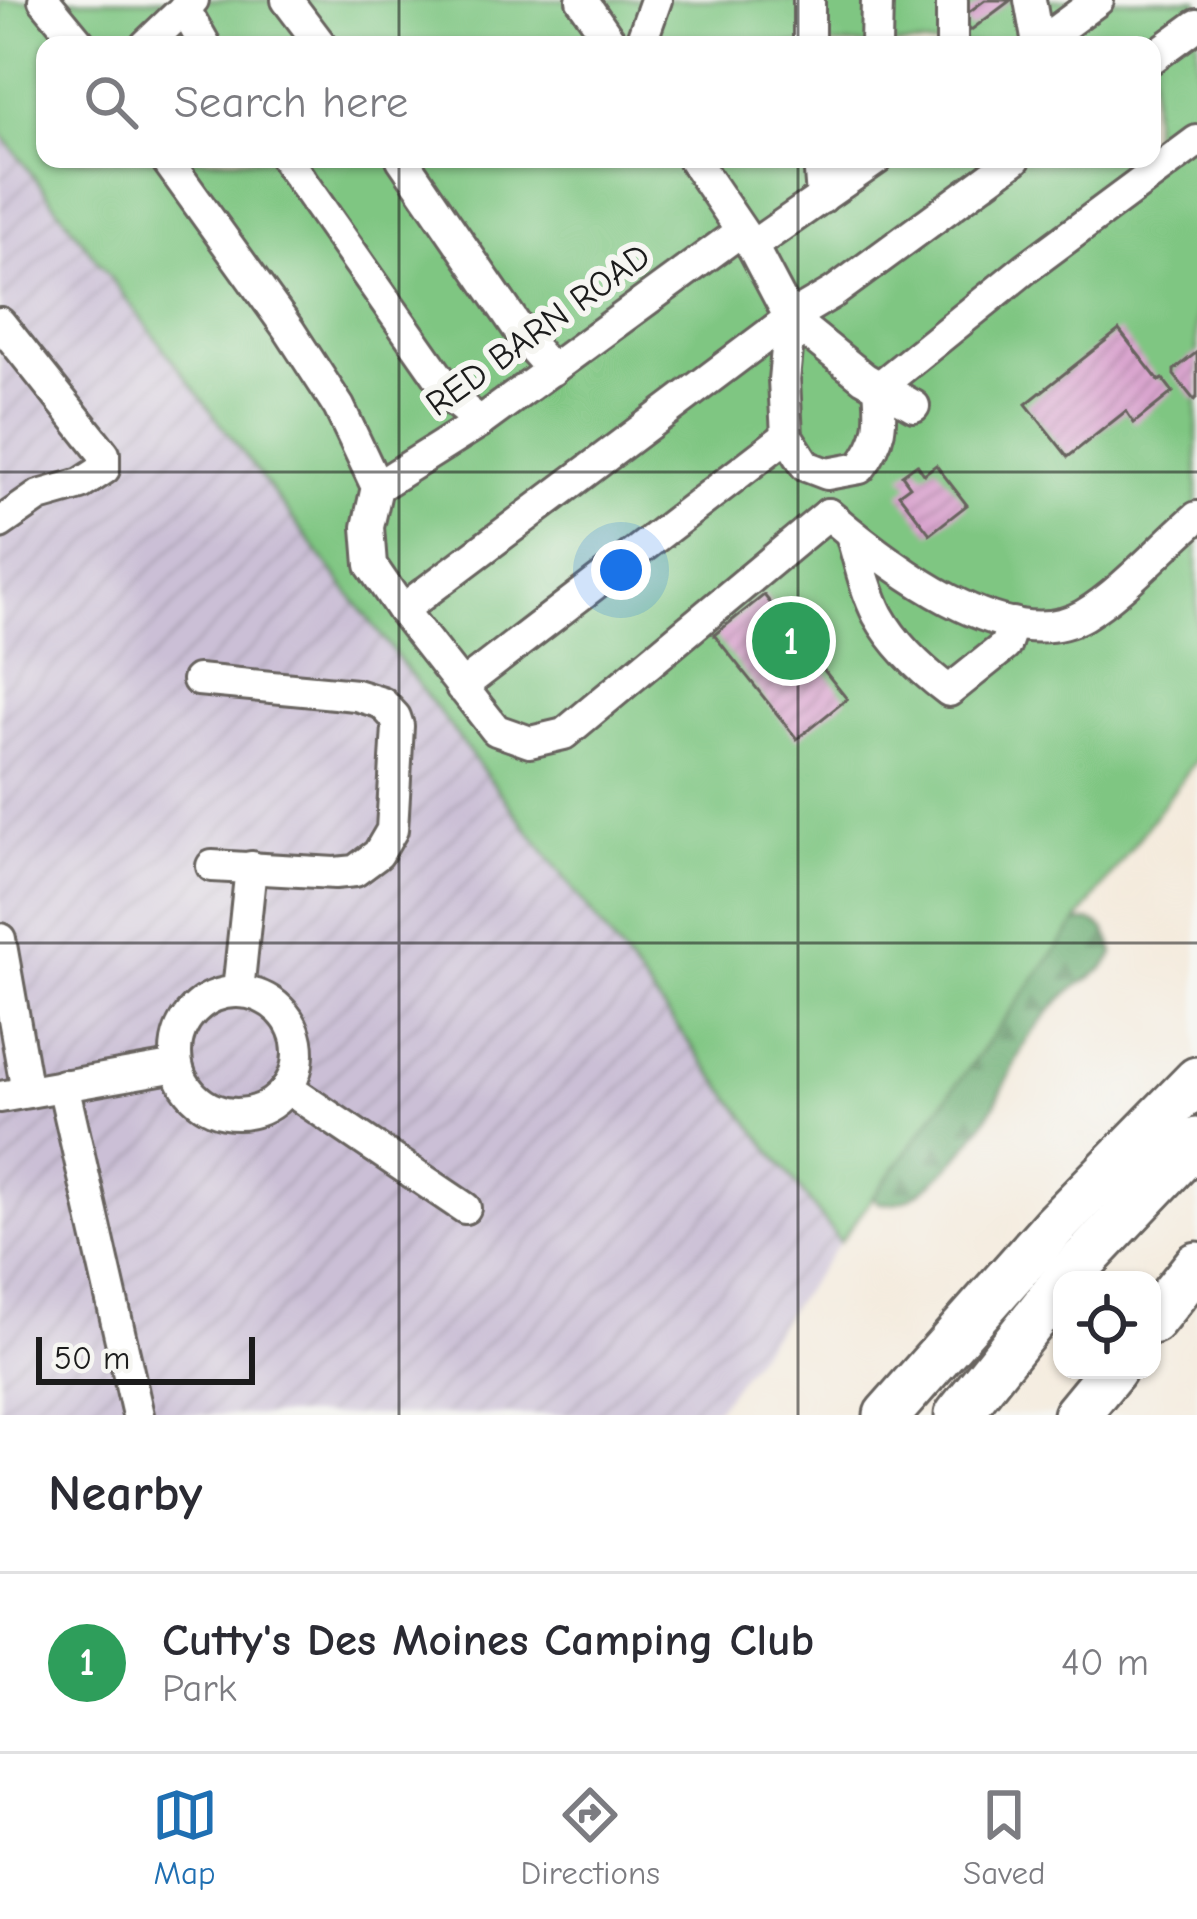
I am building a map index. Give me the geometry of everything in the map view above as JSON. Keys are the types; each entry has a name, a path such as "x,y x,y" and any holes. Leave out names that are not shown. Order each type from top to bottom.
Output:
{"highway":[{"path":"887,1415 1055,1225 1197,1080"},
{"path":"1074,1271 1197,1141"},
{"path":"1161,1310 1197,1265"},
{"path":"958,1415 1053,1296"},
{"path":"1076,1415 1106,1379"}],"street":[{"path":"44,0 74,36"},
{"path":"287,0 314,36"},
{"path":"582,0 607,36"},
{"path":"643,36 656,0"},
{"path":"808,36 809,0"},
{"path":"876,36 877,0"},
{"path":"952,0 952,36"},
{"path":"1030,0 1036,36"},
{"path":"1049,36 1098,0"},
{"path":"155,36 189,4 201,36"},
{"path":"1161,51 1197,25"},
{"path":"1161,168 1197,141"},
{"path":"172,168 339,407 377,487 368,526 371,565 496,730 530,742 564,734 839,524"},
{"path":"292,168 457,403 480,422"},
{"path":"408,168 528,343 552,370"},
{"path":"699,168 747,239 790,318 879,387 914,406"},
{"path":"820,168 822,198"},
{"name":"RED BARN ROAD","path":"377,487 747,239 822,198 864,168"},
{"path":"402,610 790,318 834,292 1003,168"},
{"path":"879,387 1026,268 1161,168"},
{"path":"790,318 784,380 787,436 806,466 827,474 860,468 873,451 882,422 879,387"},
{"path":"0,323 104,454 104,469 81,484 39,496 0,523"},
{"path":"461,686 787,436"},
{"path":"827,474 839,524 877,613 928,676 949,691 1005,646 1013,623"},
{"path":"839,524 896,567 988,619 1056,626 1084,614 1197,517"},
{"path":"198,680 356,695 382,703 398,726 392,830 378,854 355,871 335,873 212,866"},
{"path":"238,991 250,867"},
{"path":"0,938 14,1095 177,1066"},
{"path":"238,991 269,1000 282,1011 292,1024 298,1057 287,1088 273,1102 255,1112 235,1114 198,1100 184,1084 177,1066 177,1039 190,1014 211,997 238,991"},
{"path":"63,1085 138,1415"},
{"path":"287,1088 465,1208"}],"shaded area":[{"path":"0,132 840,1242 712,1415 0,1415"}],"green space":[{"path":"0,0 1197,0 1197,759 840,1242 0,132"},
{"path":"1086,921 1105,931 1114,953 1110,960 1062,998 1038,1025 983,1123 943,1173 910,1198 877,1202 870,1185 1064,925"}],"building":[{"path":"985,0 1011,0 971,30 962,17"},
{"path":"1119,330 1173,392 1134,423 1126,411 1068,457 1026,404"},
{"path":"1197,352 1197,397 1194,400 1174,370"},
{"path":"917,464 924,474 936,465 967,505 930,534 899,494 910,486 902,475"},
{"path":"764,595 847,699 797,739 714,635"}],"place":[{"name":"Cutty's Des Moines Camping Club","path":"791,641"}]}
